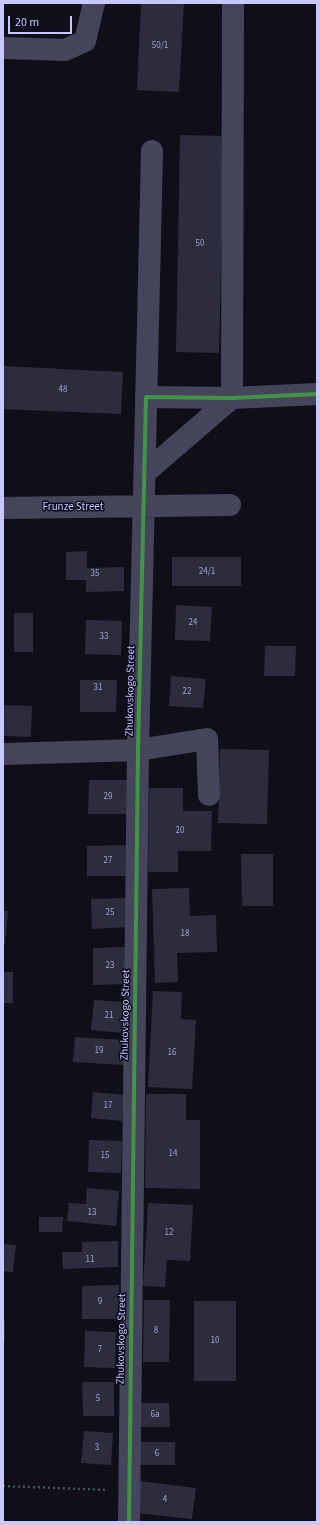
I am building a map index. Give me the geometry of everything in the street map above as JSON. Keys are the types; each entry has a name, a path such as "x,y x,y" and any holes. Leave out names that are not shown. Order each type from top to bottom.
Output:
{"street":[{"path":"3,48 65,50 85,41 94,3"},
{"path":"146,472 232,398 233,3"},
{"name":"Zhukovskogo Street","path":"129,1522 138,750 146,472 146,397 152,151"},
{"path":"146,397 232,398 317,394"},
{"name":"Frunze Street","path":"3,508 144,508 230,505"},
{"path":"3,754 138,750 207,739 209,795"}],"path":[{"path":"3,1486 129,1490"}],"building":[{"path":"141,3 184,3 179,92 137,90"},
{"path":"180,135 224,136 219,353 176,352"},
{"path":"3,366 123,372 121,414 3,409"},
{"path":"87,551 87,568 124,567 124,591 86,592 86,580 66,580 66,552"},
{"path":"172,557 241,557 241,586 172,586"},
{"path":"176,605 212,607 210,641 175,640"},
{"path":"14,613 33,613 33,652 14,652"},
{"path":"86,620 122,621 121,655 85,654"},
{"path":"265,646 296,646 295,676 264,676"},
{"path":"171,676 206,679 203,708 169,706"},
{"path":"80,680 117,680 116,712 80,712"},
{"path":"3,705 32,706 31,737 3,736"},
{"path":"220,749 269,750 267,824 218,823"},
{"path":"89,780 128,780 128,814 88,814"},
{"path":"149,788 183,788 183,811 212,811 211,851 178,851 178,872 148,872"},
{"path":"128,845 128,876 87,876 87,846"},
{"path":"241,854 273,854 273,906 242,906"},
{"path":"189,888 190,916 216,915 217,952 177,953 178,982 155,983 152,889"},
{"path":"127,898 128,927 92,929 91,899"},
{"path":"3,911 8,911 5,945 3,945"},
{"path":"126,947 126,984 93,985 93,948"},
{"path":"3,972 13,972 13,1003 3,1003"},
{"path":"153,991 182,992 181,1019 196,1020 192,1089 148,1087"},
{"path":"94,1000 127,1002 124,1033 91,1030"},
{"path":"75,1037 125,1040 124,1065 73,1062"},
{"path":"93,1092 124,1095 122,1121 91,1118"},
{"path":"146,1094 186,1094 186,1120 200,1120 200,1189 145,1188"},
{"path":"89,1140 122,1141 121,1173 88,1172"},
{"path":"87,1188 119,1191 116,1226 67,1221 69,1203 86,1204"},
{"path":"148,1203 193,1205 190,1261 167,1260 165,1287 143,1286"},
{"path":"39,1217 63,1217 62,1232 39,1232"},
{"path":"118,1241 118,1267 63,1269 62,1252 82,1252 82,1242"},
{"path":"3,1244 16,1245 13,1272 3,1271"},
{"path":"119,1285 119,1319 82,1319 82,1286"},
{"path":"144,1300 170,1300 169,1362 143,1362"},
{"path":"194,1301 236,1301 236,1381 194,1381"},
{"path":"3,1320 5,1320 5,1340 3,1340"},
{"path":"85,1331 116,1332 115,1368 84,1367"},
{"path":"82,1382 114,1382 114,1416 83,1416"},
{"path":"140,1403 169,1403 170,1427 140,1427"},
{"path":"84,1431 113,1433 111,1465 81,1463"},
{"path":"140,1442 175,1442 175,1465 140,1465"},
{"path":"138,1481 196,1488 192,1519 135,1513"}],"cycle path":[{"path":"129,1522 138,750 146,397 232,398 317,394"}]}
